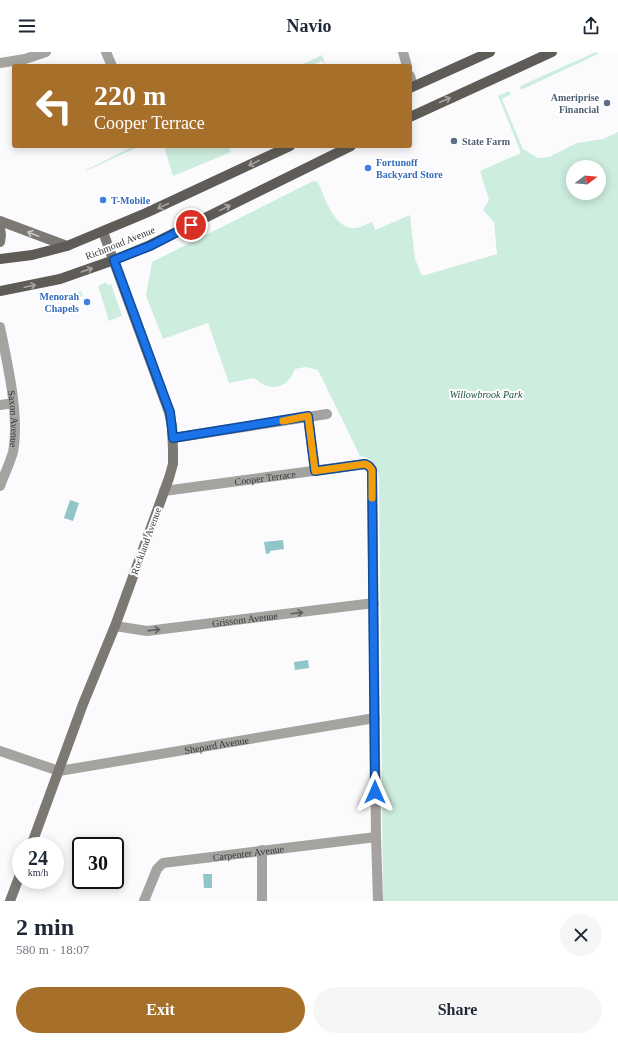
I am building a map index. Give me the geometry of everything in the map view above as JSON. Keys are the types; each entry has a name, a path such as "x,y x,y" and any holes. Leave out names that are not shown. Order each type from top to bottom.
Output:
{"main road":[{"path":"412,87 490,52"},
{"path":"412,116 552,52"},
{"name":"Richmond Avenue","path":"0,259 32,255 67,246 103,232 205,187 286,148"},
{"name":"Richmond Avenue","path":"0,291 60,279 150,246 347,148"}],"street":[{"path":"0,64 25,59 46,52"},
{"path":"106,52 111,64"},
{"path":"403,52 406,64"},
{"path":"0,221 67,246"},
{"path":"0,228 0,242"},
{"name":"Rockland Avenue","path":"34,837 83,704 115,626 173,464 173,438 170,412 103,232"},
{"name":"Saxon Avenue","path":"0,327 13,403 15,432 13,452 0,486"},
{"path":"0,405 13,403"},
{"path":"173,438 326,414"},
{"path":"308,416 315,471"},
{"name":"Cooper Terrace","path":"164,491 365,464 369,466 372,470 374,603"},
{"path":"374,603 378,901"},
{"name":"Grissom Avenue","path":"115,626 147,631 374,603"},
{"name":"Shepard Avenue","path":"59,771 375,718"},
{"path":"0,751 59,771"},
{"name":"Carpenter Avenue","path":"144,901 157,869 163,863 376,837"},
{"path":"262,850 262,901"},
{"path":"10,901 15,889"}],"green space":[{"path":"596,52 598,54 521,90 520,86"},
{"path":"322,55 325,63 321,61 314,64 303,64"},
{"name":"Willowbrook Park","path":"509,91 511,94 502,99 523,149 538,158 549,157 577,143 603,139 618,132 618,901 383,901 379,477 377,469 371,460 360,456 318,370 305,367 295,369 292,376 283,385 278,387 266,385 254,378 229,383 208,323 163,339 146,296 152,262 313,181 318,182 326,202 334,216 345,226 354,228 372,222 375,230 410,215 415,259 422,276 497,254 494,222 483,210 489,200 480,171 521,153 498,96"},
{"path":"130,148 136,148 86,171"},
{"path":"165,148 229,148 231,152 173,176"},
{"path":"106,282 107,285 111,284 122,316 109,321 98,286"},
{"path":"81,291 83,296 65,302 63,300 62,297"}],"water":[{"path":"70,500 79,503 73,521 64,518"},
{"path":"283,540 284,549 270,551 270,553 266,554 264,542"},
{"path":"308,660 309,668 295,670 294,662"},
{"path":"203,874 212,874 212,888 204,888"}],"slow traffic":[{"path":"283,421 308,416 315,471 365,464 369,466 372,470 372,498"}],"place":[{"name":"Ameriprise Financial","path":"607,103"},
{"name":"State Farm","path":"454,141"},
{"name":"Fortunoff Backyard Store","path":"368,168"},
{"name":"T-Mobile","path":"103,200"},
{"name":"Menorah Chapels","path":"87,302"}],"route":[{"path":"191,225 150,246 114,260 170,412 173,438 308,416 315,471 365,464 372,470 375,792"}]}
